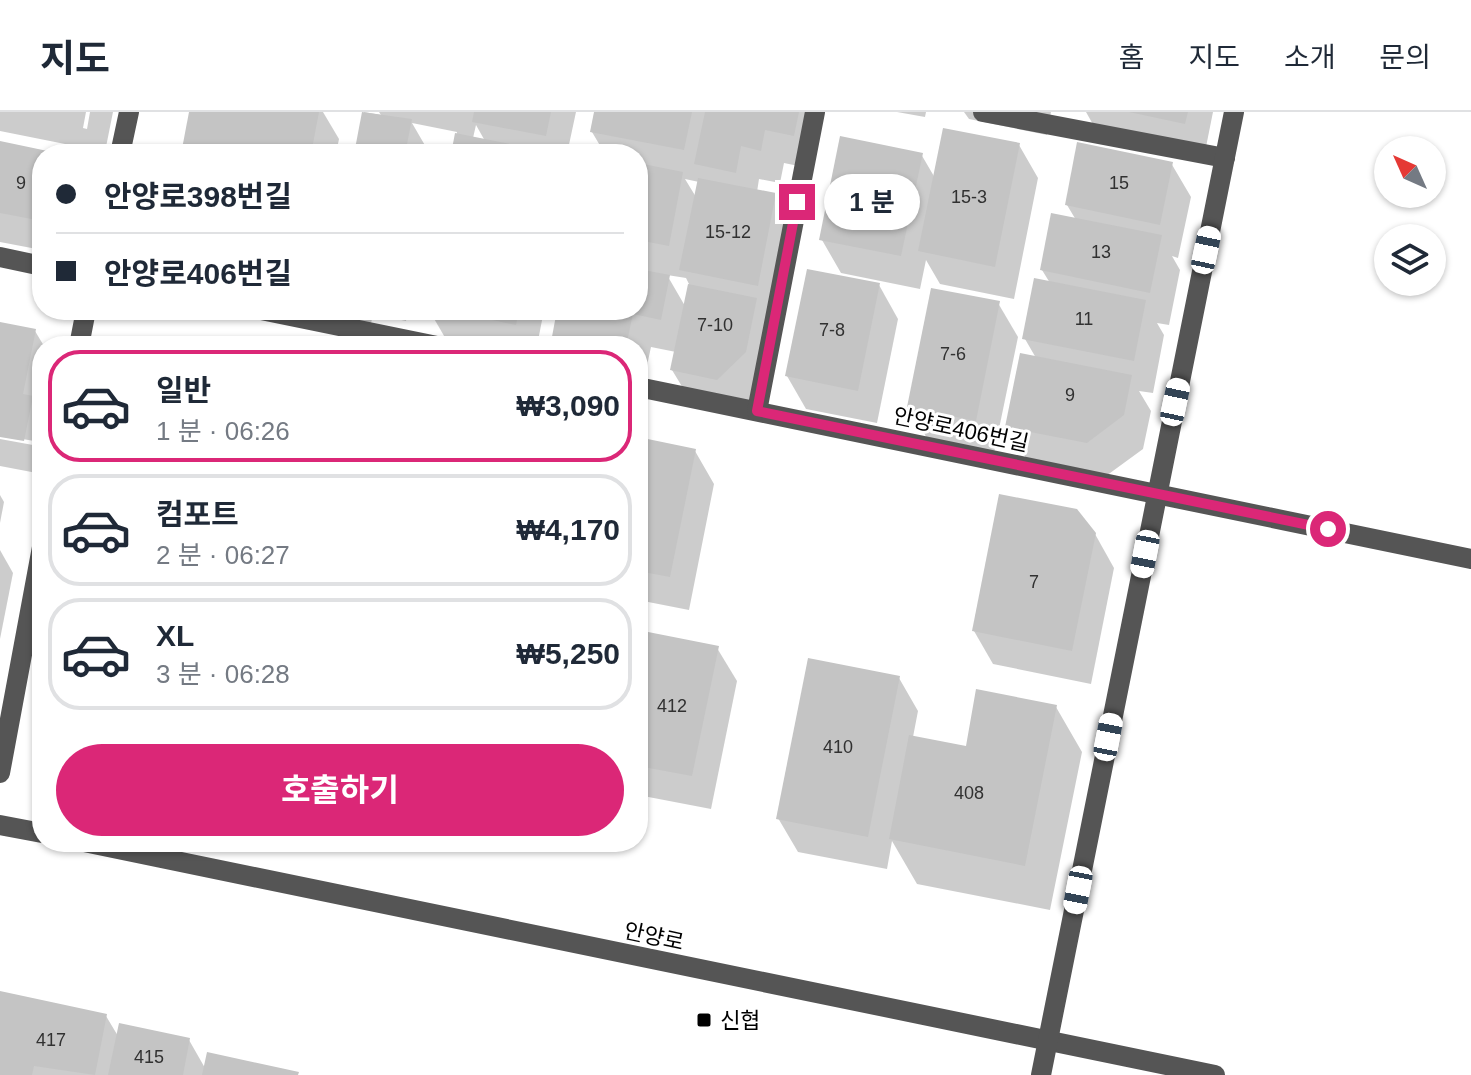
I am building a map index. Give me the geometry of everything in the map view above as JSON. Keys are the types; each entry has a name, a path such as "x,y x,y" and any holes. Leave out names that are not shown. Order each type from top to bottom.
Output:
{"street":[{"path":"122,144 129,112"},
{"path":"757,411 815,112"},
{"path":"983,112 1225,158"},
{"path":"1041,1075 1234,112"},
{"path":"0,257 32,264"},
{"path":"310,320 388,336"},
{"name":"안양로406번길","path":"648,389 1471,559"},
{"path":"0,773 32,601"},
{"path":"0,825 32,831"},
{"name":"안양로","path":"132,852 1215,1075"}],"building":[{"path":"189,112 319,112 313,144 183,144"},
{"path":"362,112 412,119 407,144 356,144"},
{"path":"474,112 551,112 546,136 472,122"},
{"path":"594,112 692,112 684,150 590,132"},
{"path":"705,112 799,112 794,136 765,130 761,151 741,146 736,173 694,164"},
{"path":"1129,112 1188,112 1185,124"},
{"path":"943,128 1020,143 995,267 918,251"},
{"path":"455,133 509,144 453,144"},
{"path":"840,136 923,153 901,256 819,240"},
{"path":"0,141 32,148 32,219 0,213"},
{"path":"1077,142 1173,162 1160,225 1065,205"},
{"path":"648,165 683,172 669,246 648,242"},
{"path":"698,178 776,193 758,286 679,270"},
{"path":"1051,213 1162,235 1150,293 1040,270"},
{"path":"807,269 880,283 858,391 785,376"},
{"path":"648,271 670,275 661,320 648,317"},
{"path":"1034,278 1146,300 1134,361 1022,339"},
{"path":"688,284 757,298 746,352 717,380 670,370"},
{"path":"931,288 1000,301 976,421 907,407"},
{"path":"492,320 517,320 516,325"},
{"path":"555,320 632,320 628,336 552,336"},
{"path":"0,322 36,329 32,336 23,394 32,396 24,441 0,437"},
{"path":"1020,353 1132,375 1124,415 1087,443 1005,427"},
{"path":"648,439 696,449 670,577 648,573"},
{"path":"999,494 1077,509 1096,533 1072,651 972,631"},
{"path":"648,632 719,646 692,776 648,768"},
{"path":"808,658 900,676 868,837 776,819"},
{"path":"976,689 1057,705 1025,866 889,839 909,735 966,746"},
{"path":"0,991 107,1014 95,1075 34,1066 32,1075 0,1075"},
{"path":"119,1023 190,1038 183,1075 108,1075"},
{"path":"207,1052 299,1072 298,1075 202,1075"}],"place":[{"name":"신협","path":"704,1020"}],"route":[{"path":"797,202 757,411 1328,529"}]}
